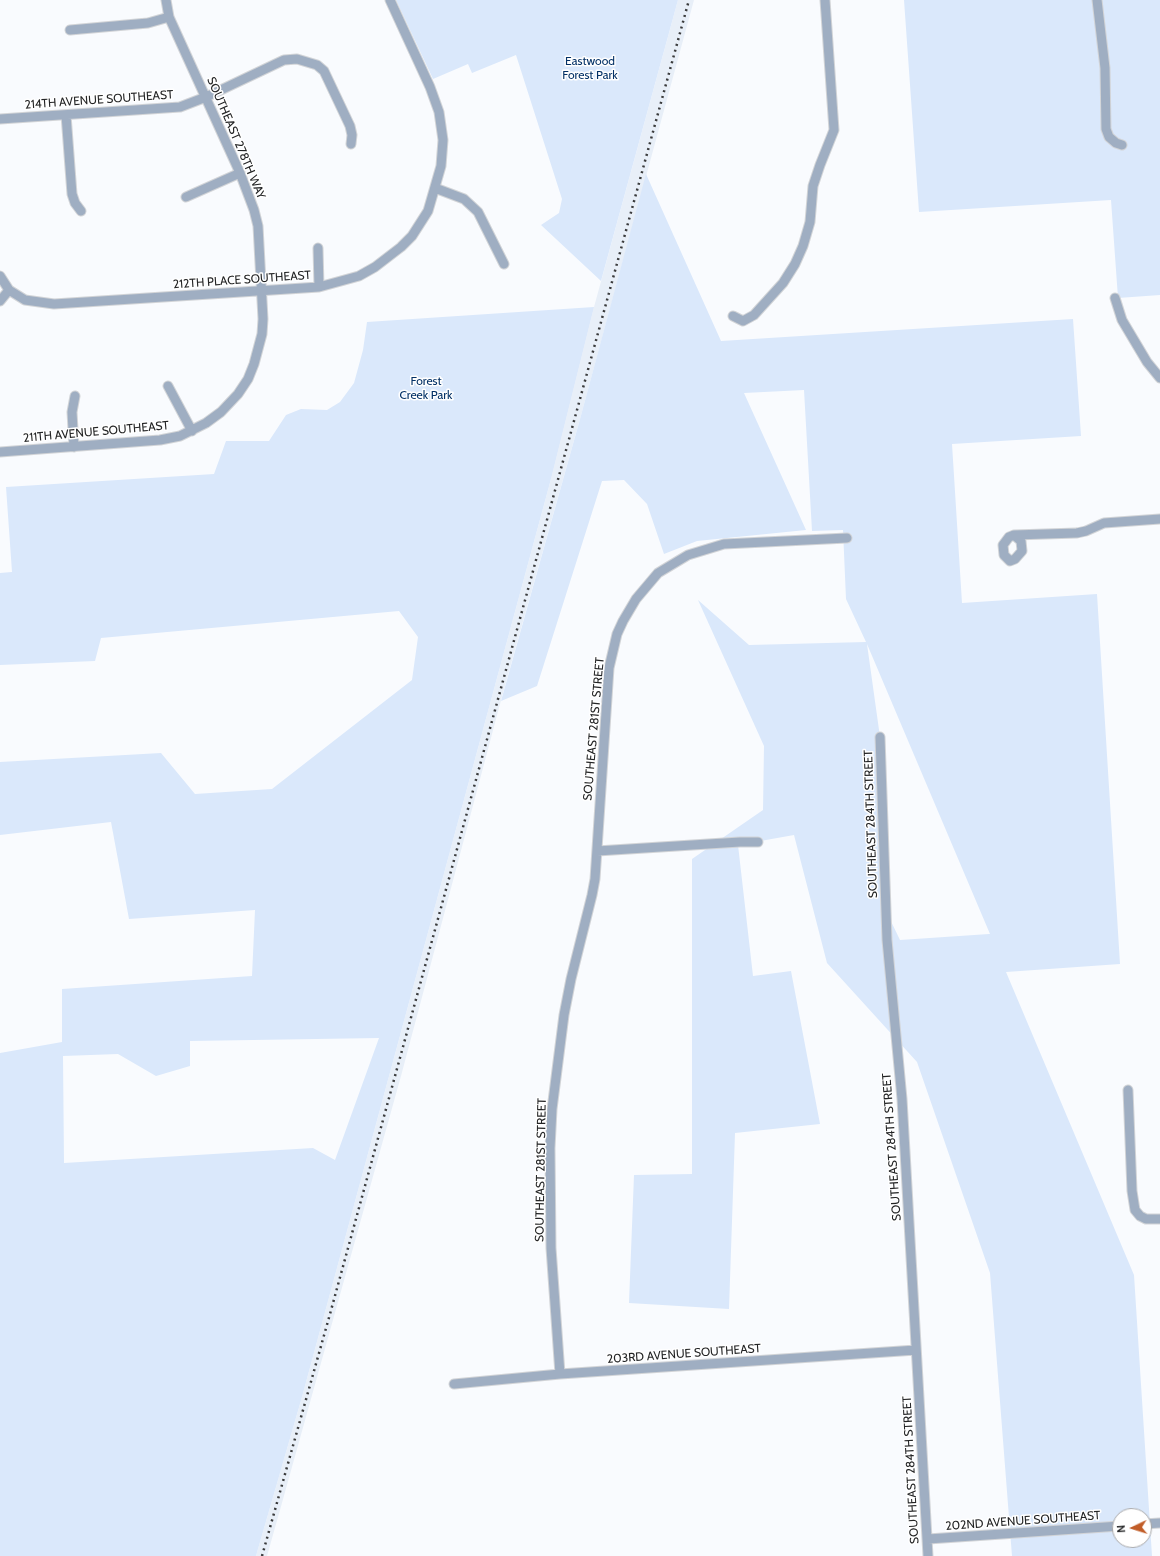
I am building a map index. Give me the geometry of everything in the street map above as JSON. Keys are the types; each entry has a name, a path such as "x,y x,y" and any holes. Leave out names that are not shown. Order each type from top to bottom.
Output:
{"street":[{"name":"SOUTHEAST 278TH WAY","path":"166,0 169,17 240,173 254,210 258,226 262,290 262,334 254,364 248,379 238,394 221,412 192,431"},
{"name":"212TH PLACE SOUTHEAST","path":"9,290 26,300 54,304 319,287 359,276 375,267 401,247 412,236 428,211 441,166 443,140 439,112 430,87 390,0"},
{"path":"733,316 743,321 754,315 783,283 796,264 810,222 813,186 834,130 825,0"},
{"path":"1097,0 1105,68 1106,129 1109,137 1116,143 1122,145"},
{"path":"70,30 148,23 169,17"},
{"name":"214TH AVENUE SOUTHEAST","path":"0,119 66,116 180,107 206,97 284,60 297,59 308,61 317,65 324,71 350,126 352,135 351,144"},
{"path":"66,116 72,194 75,203 81,211"},
{"path":"186,197 240,173"},
{"path":"435,188 464,199 478,212 504,264"},
{"path":"318,248 319,287"},
{"path":"0,276 9,290 0,301"},
{"path":"1115,298 1122,320 1147,362 1160,378"},
{"path":"168,386 192,431"},
{"path":"74,447 72,412 75,396"},
{"name":"211TH AVENUE SOUTHEAST","path":"0,452 160,440 180,436 192,431"},
{"path":"1014,535 1077,533 1086,531 1104,523 1160,519"},
{"name":"SOUTHEAST 281ST STREET","path":"560,1374 551,1248 550,1148 552,1109 563,1021 571,979 592,895 597,851 609,668 617,634 636,599 658,573 688,555 724,544 847,538"},
{"name":"SOUTHEAST 284TH STREET","path":"880,737 887,940 902,1098 928,1556"},
{"path":"597,851 758,842"},
{"path":"1128,1090 1132,1191 1135,1210 1140,1216 1146,1219 1160,1219"},
{"name":"203RD AVENUE SOUTHEAST","path":"454,1384 560,1374 916,1350"},
{"name":"202ND AVENUE SOUTHEAST","path":"928,1539 1112,1527"}],"shaded area":[{"path":"678,0 694,0 580,419 504,689 401,1076 280,1510 267,1556 256,1556 302,1397 551,479 594,307"}],"green space":[{"name":"Eastwood Forest Park","path":"396,0 678,0 601,281 541,225 559,213 562,199 516,55 472,73 468,64 433,79"},
{"path":"904,0 1160,0 1160,295 1118,298 1111,200 919,212"},
{"path":"646,174 721,341 1073,319 1081,436 952,444 962,603 1097,594 1120,964 1006,972 1134,1275 1149,1508 1112,1508 1112,1548 1151,1548 1152,1556 1012,1556 990,1273 917,1062 827,963 794,835 738,845 753,976 791,971 820,1124 735,1133 729,1309 629,1303 634,1175 692,1174 692,859 763,810 764,746 698,600 749,645 866,642 846,599 843,530 812,531 804,390 744,393 806,530 697,541 664,554 647,504 624,480 602,481 537,686 501,701 580,419","holes":["867,644 990,934 900,940 886,911 880,737"]},
{"name":"Forest Creek Park","path":"594,307 551,479 302,1397 256,1556 0,1556 0,1053 62,1042 62,989 252,976 255,910 129,919 111,822 0,835 0,762 161,753 195,794 272,789 412,680 418,637 399,611 101,638 95,661 0,665 0,573 12,572 6,487 214,474 226,441 269,441 286,415 301,409 327,410 340,402 354,383 363,350 367,322","holes":["379,1038 335,1160 313,1148 64,1163 63,1056 118,1054 156,1076 190,1066 190,1041"]}],"railway":[{"path":"262,1556 330,1314 689,0"}]}
